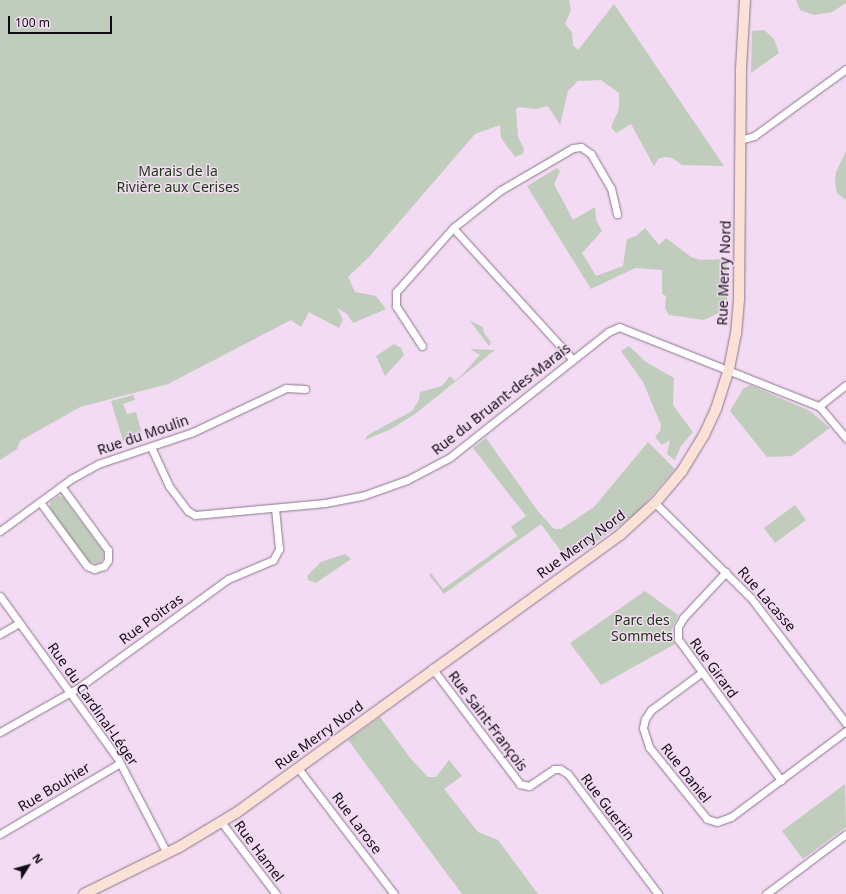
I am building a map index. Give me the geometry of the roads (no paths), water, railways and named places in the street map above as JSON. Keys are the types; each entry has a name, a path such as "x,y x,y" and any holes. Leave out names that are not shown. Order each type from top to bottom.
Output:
{"main road":[{"name":"Rue Merry Nord","path":"84,894 167,853 222,823 432,668 605,545 655,503 682,471 701,441 716,409 729,369 739,298 740,140 745,0"}],"street":[{"path":"740,140 754,136 846,69"},
{"path":"422,346 396,306 395,296 453,228 506,187 578,147 591,154 611,188 617,214"},
{"path":"453,228 573,360"},
{"name":"Rue du Bruant-des-Marais","path":"151,447 169,486 192,514 274,508 347,499 386,489 419,474 470,443 611,330 624,327 819,406"},
{"path":"846,385 819,406 846,438"},
{"name":"Rue du Moulin","path":"0,531 61,486 102,462 151,447 223,420 286,388 305,389"},
{"path":"40,502 85,565 94,569 104,566 108,560 107,548 61,486"},
{"name":"Rue Lacasse","path":"655,503 726,572 762,610 846,723"},
{"name":"Rue Poitras","path":"0,732 69,692 228,578 275,559 279,549 274,508"},
{"name":"Rue Girard","path":"726,572 683,618 678,627 680,643 781,780"},
{"name":"Rue du Cardinal-Léger","path":"0,596 120,763 167,853"},
{"path":"0,634 19,623"},
{"name":"Rue Saint-François","path":"432,668 518,782 526,787"},
{"name":"Rue Daniel","path":"701,673 648,714 643,728 649,747 700,813 712,821 727,820 846,731"},
{"name":"Rue Bouhier","path":"0,834 120,763"},
{"name":"Rue Larose","path":"298,768 394,894"},
{"name":"Rue Guertin","path":"526,787 554,769 565,772 658,894"},
{"name":"Rue Hamel","path":"222,823 276,894"},
{"path":"766,894 846,834"}],"park label":[{"name":"Marais de la Rivière aux Cerises","path":"178,180"},
{"name":"Parc des Sommets","path":"642,628"}]}
